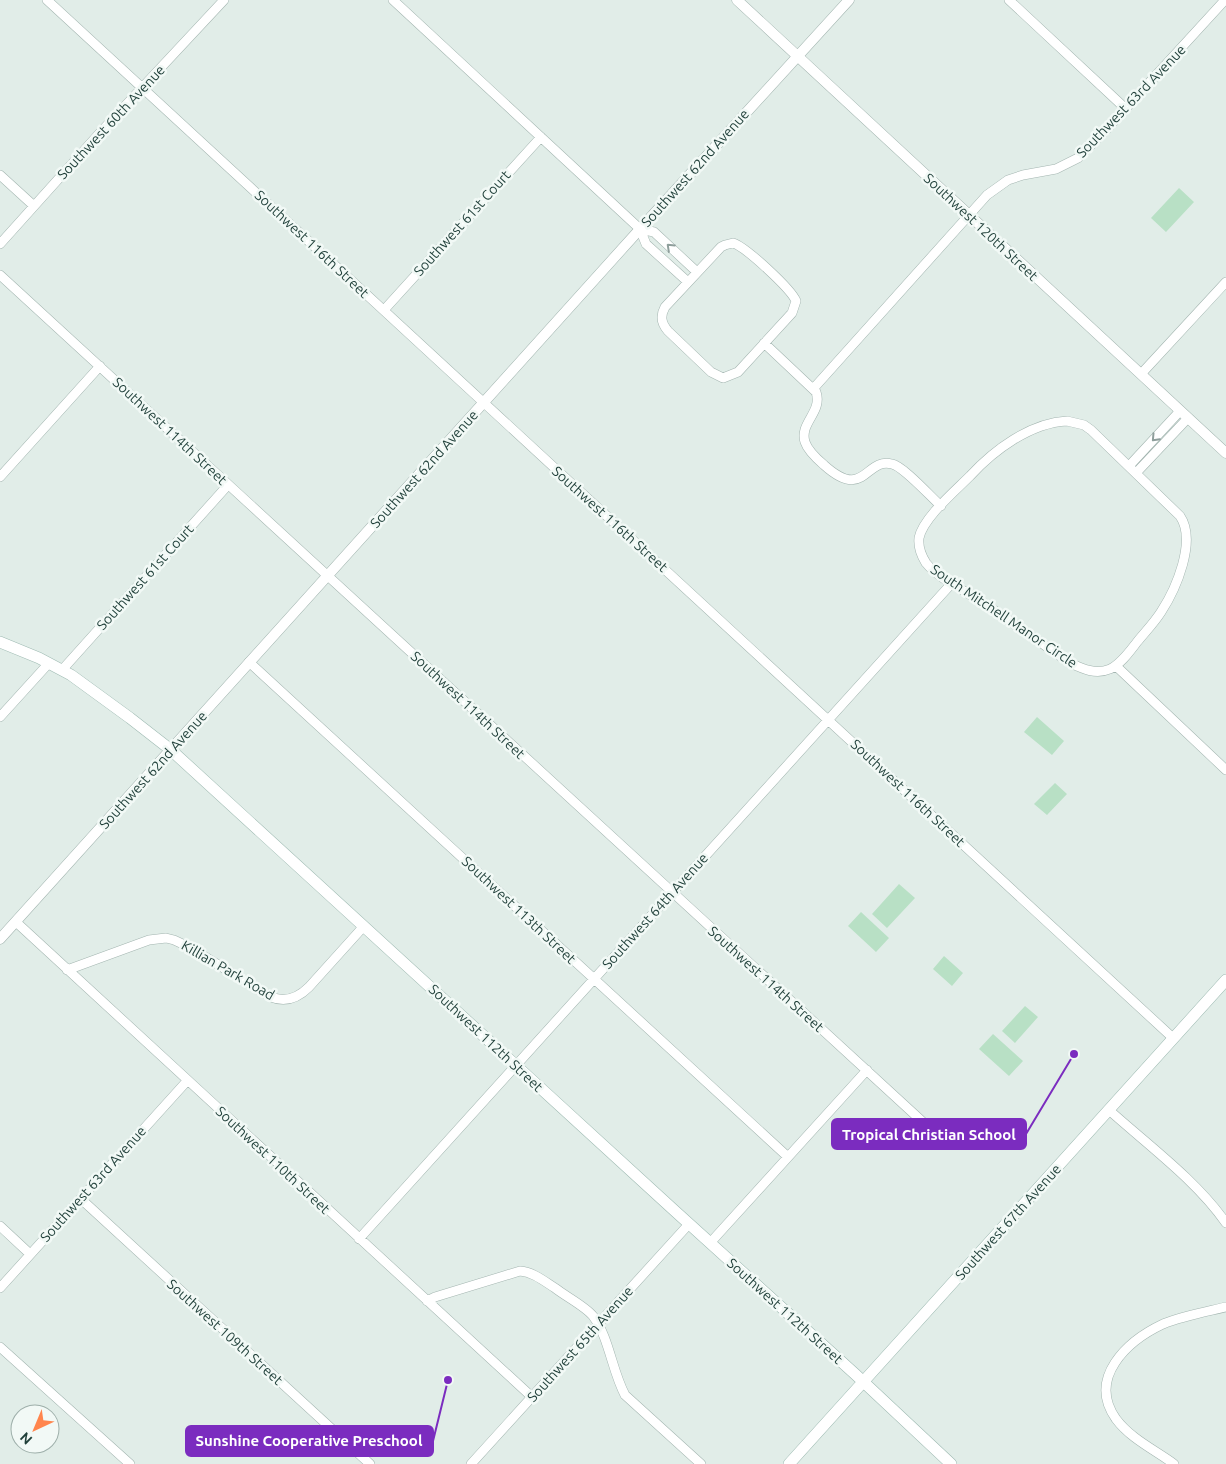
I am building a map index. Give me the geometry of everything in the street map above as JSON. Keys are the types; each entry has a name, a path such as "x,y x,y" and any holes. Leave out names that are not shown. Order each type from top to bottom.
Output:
{"main road":[{"name":"Southwest 112th Street","path":"0,642 62,670 130,718 171,750 951,1464"},
{"name":"Southwest 67th Avenue","path":"789,1464 1226,980"}],"street":[{"name":"Southwest 116th Street","path":"47,0 1173,1038"},
{"name":"Southwest 60th Avenue","path":"0,244 224,0"},
{"path":"393,0 640,229 646,244 688,282"},
{"name":"Southwest 120th Street","path":"737,0 1226,453"},
{"name":"Southwest 62nd Avenue","path":"0,939 849,0"},
{"path":"1009,0 1126,108"},
{"name":"Southwest 63rd Avenue","path":"813,389 987,195 1008,180 1023,175 1056,169 1078,158 1225,0"},
{"name":"Southwest 61st Court","path":"384,310 541,136"},
{"path":"0,174 34,206"},
{"path":"640,229 654,232 697,272"},
{"path":"733,243 746,250 792,293 796,301 792,312 738,372 724,378 711,372 668,331 662,319 665,307 697,272 721,247 725,244 733,243"},
{"name":"Southwest 114th Street","path":"0,275 867,1070 936,1136"},
{"path":"1141,374 1226,282"},
{"path":"764,343 816,392 818,402 805,429 804,439 809,450 824,465 839,477 852,480 883,464 891,463 903,471 941,506"},
{"path":"0,477 100,366"},
{"path":"1129,466 1184,414"},
{"path":"1136,473 1184,414"},
{"name":"South Mitchell Manor Circle","path":"1067,421 1084,425 1129,466 1180,516 1185,523 1187,531 1180,573 1161,612 1116,666 1100,671 1082,669 1070,663 952,583 926,563 919,546 921,531 941,506 978,467 999,450 1022,436 1057,422 1067,421"},
{"name":"Southwest 61st Court","path":"62,670 228,485"},
{"name":"Southwest 64th Avenue","path":"358,1239 952,583"},
{"name":"Southwest 113th Street","path":"249,662 788,1157"},
{"path":"0,717 49,663"},
{"path":"1116,666 1226,770"},
{"name":"Southwest 110th Street","path":"16,922 358,1239 532,1397"},
{"name":"Killian Park Road","path":"67,970 149,940 166,938 189,947 271,997 278,1000 288,1000 300,995 309,987 364,926"},
{"path":"710,1243 867,1070"},
{"name":"Southwest 63rd Avenue","path":"0,1288 187,1081"},
{"path":"1110,1110 1188,1180 1213,1206 1226,1223"},
{"name":"Southwest 109th Street","path":"80,1199 370,1464"},
{"name":"Southwest 65th Avenue","path":"471,1464 689,1224"},
{"path":"0,1226 30,1254"},
{"path":"427,1301 514,1272 526,1272 541,1279 592,1314 598,1324 625,1395 701,1464"},
{"path":"1174,1464 1145,1445 1114,1416 1107,1398 1108,1375 1113,1366 1133,1343 1152,1330 1171,1321 1226,1307"},
{"path":"0,1347 130,1464"}],"green space":[{"path":"1179,188 1194,202 1166,232 1151,218"},
{"path":"1037,717 1064,741 1052,755 1024,732"},
{"path":"1055,783 1067,794 1047,815 1034,804"},
{"path":"899,884 915,898 887,928 872,914"},
{"path":"861,912 889,938 876,952 848,926"},
{"path":"944,956 963,973 952,986 933,969"},
{"path":"1025,1006 1038,1017 1015,1043 1002,1031"},
{"path":"993,1034 1023,1061 1009,1076 979,1049"}],"place":[{"name":"Tropical Christian School","path":"1074,1054"},
{"name":"Sunshine Cooperative Preschool","path":"448,1380"}]}
